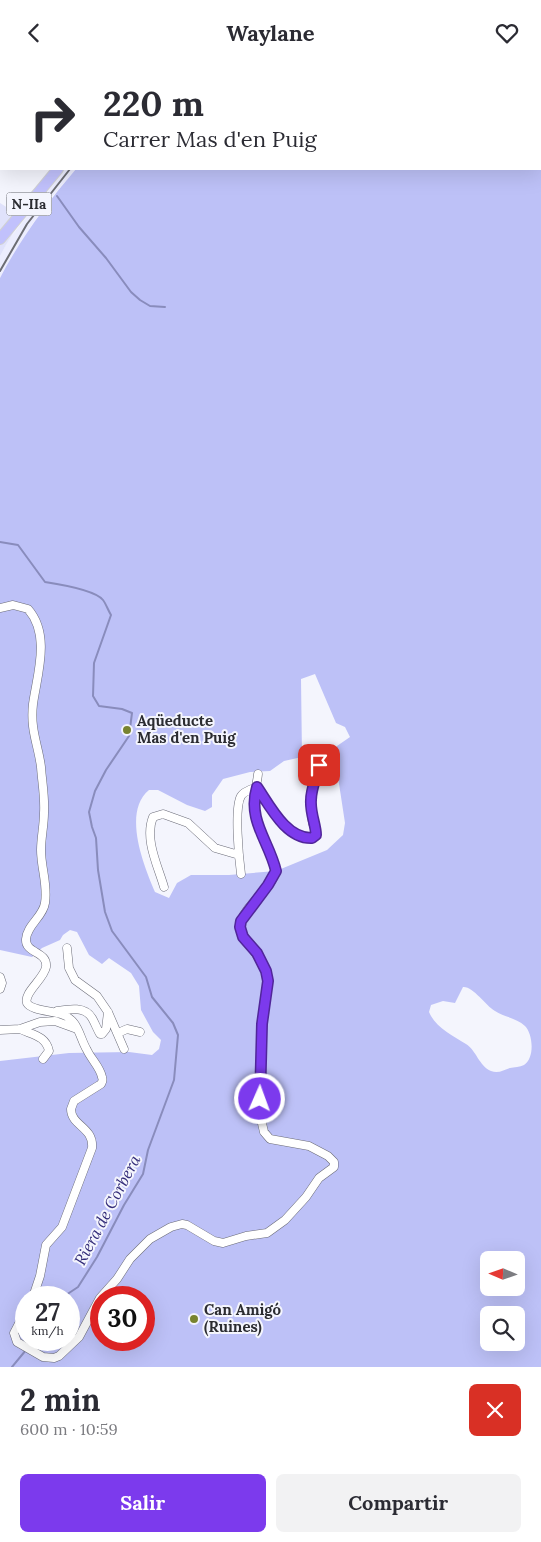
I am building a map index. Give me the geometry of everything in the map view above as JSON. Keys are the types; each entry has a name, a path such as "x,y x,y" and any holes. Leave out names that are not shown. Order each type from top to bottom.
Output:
{"main road":[{"name":"N-IIa","path":"0,239 57,170"}],"street":[{"path":"0,608 13,605 28,609 39,634 40,665 33,705 32,728 40,765 44,797 41,849 46,902 42,913 29,931 26,940 30,948 46,961 45,971 28,994 28,1004 34,1009 56,1011 72,1009 82,1011 89,1014 98,1031 102,1034 106,1029 108,1012"},
{"path":"257,787 277,816 291,832 306,838 312,838 316,835 316,829 313,825 312,789 318,774 319,765"},
{"path":"31,1351 40,1356 54,1358 74,1344 100,1298 117,1279 130,1259 150,1239 171,1227 182,1224 221,1243 246,1236 267,1233 281,1224 296,1209 319,1178 334,1167 334,1161 309,1146 270,1139 264,1132 261,1119 262,1024 268,981 257,953 243,937 240,927 241,921 276,871 262,838 255,814 254,804 258,774"},
{"path":"241,874 239,801 241,795 246,791 257,787"},
{"path":"164,887 152,848 149,829 153,817 163,814 188,823 216,848 239,855"},
{"path":"67,948 69,968 75,980 97,995 108,1012 124,1049"},
{"path":"0,977 2,983 0,989"},
{"path":"36,1286 46,1245 62,1227 92,1149 89,1133 74,1118 71,1112 74,1101 99,1086 102,1081 101,1073 87,1051 77,1029 69,1018 56,1011"},
{"path":"0,1030 20,1029 40,1022 54,1021 77,1029"},
{"path":"20,1029 42,1038 48,1045 49,1051 43,1059"},
{"path":"118,1033 127,1029 140,1032"},
{"path":"40,1356 40,1366"}],"shaded area":[{"path":"49,170 62,170 21,222 0,256 0,203 11,210 35,188"},
{"path":"62,170 75,170 49,200 33,223 0,278 0,256 8,241"},
{"path":"75,170 541,170 541,1367 0,1367 0,1061 69,1053 129,1052 152,1055 159,1049 161,1040 153,1032 141,1010 139,986 131,973 109,958 102,964 89,955 77,932 70,930 60,940 42,948 32,957 0,950 0,278 35,221","holes":["315,674 336,723 345,727 350,737 337,746 336,764 345,823 343,835 327,850 276,871 229,875 191,875 177,883 169,898 155,892 141,854 136,825 137,812 141,800 149,790 158,790 187,805 205,811 212,807 212,795 223,779 250,772 270,771 284,761 302,757 301,679","463,987 471,989 495,1011 525,1026 530,1034 532,1046 528,1062 522,1066 499,1072 487,1069 469,1047 435,1022 429,1012 431,1005 443,1001 455,1003"]}],"waterway":[{"path":"57,196 79,227 106,258 131,292 150,306 165,307"},
{"name":"Riera de Corbera","path":"0,542 18,545 45,582 76,588 99,596 111,615 94,663 93,696 99,706 122,709 132,713 129,736 106,770 95,791 89,812 96,838 98,870 105,912 112,931 146,977 152,997 173,1023 178,1035 174,1080 148,1150 143,1174 79,1286"},
{"name":"Riera de Corbera","path":"12,1367 25,1351"}],"railway":[{"path":"0,271 27,224 69,170"}],"place":[{"name":"Aqüeducte Mas d'en Puig","path":"127,730"},
{"name":"Can Amigó (Ruines)","path":"194,1319"}],"route":[{"path":"260,1099 262,1024 268,981 266,971 257,953 243,937 240,927 245,913 268,885 276,871 262,838 255,814 254,795 257,787 277,816 291,832 306,838 312,838 316,835 312,816 312,789 318,774 319,765"}]}
